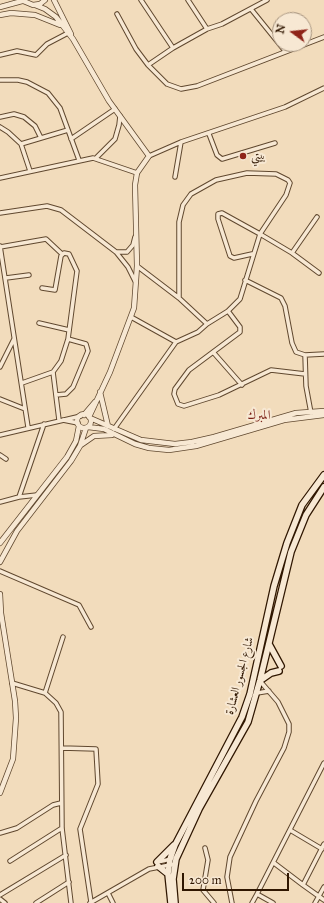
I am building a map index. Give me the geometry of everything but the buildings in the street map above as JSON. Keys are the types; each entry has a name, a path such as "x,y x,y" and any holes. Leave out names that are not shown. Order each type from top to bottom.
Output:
{"main road":[{"name":"شارع الجسور العشارة","path":"171,903 168,874 175,845 242,717 250,694 274,586 292,528 302,505 324,475"},
{"name":"شارع الجسور العشارة","path":"175,903 172,862 199,809 244,730 257,693 282,586 295,539 306,514 324,488"},
{"path":"260,681 267,675 280,669 269,643"},
{"path":"258,655 265,659"},
{"path":"257,662 264,665"},
{"path":"168,874 158,864 175,845"}],"street":[{"path":"0,7 21,0 28,5 35,5 45,0"},
{"path":"54,0 73,39 115,109 150,156"},
{"path":"141,0 173,48"},
{"path":"188,0 207,29"},
{"path":"148,65 173,48 207,29 222,24 267,0"},
{"path":"35,5 49,12 73,39"},
{"path":"251,9 272,35"},
{"path":"0,14 11,13 35,15 62,26"},
{"path":"117,14 136,49 148,65 166,84 175,87 189,88 282,52"},
{"path":"0,55 17,51 36,55 47,44 68,33"},
{"path":"312,41 324,37"},
{"path":"0,80 18,80 27,82 48,93 60,108 79,160"},
{"path":"0,562 17,531 64,471 80,446 87,427 91,422 90,418 95,402 110,372 131,317 137,266 134,190 137,173 150,156 180,142 209,134 285,107 324,88"},
{"path":"71,140 115,109"},
{"path":"0,117 14,114 24,117 35,126 41,138"},
{"path":"96,158 115,139 120,116"},
{"path":"0,127 12,134 21,144 30,171"},
{"path":"21,144 68,130"},
{"path":"209,134 217,155 222,159 275,144"},
{"path":"174,177 180,142"},
{"path":"0,178 79,160 96,158 137,173"},
{"path":"114,429 176,342 198,332 207,324 228,311 240,299 252,254 260,234 289,189 290,183 284,177 258,172 232,175 216,180 191,194 183,205 179,222 179,298"},
{"path":"0,213 35,207 55,207 69,214 116,252 128,267 136,283"},
{"path":"252,254 234,258 230,256 218,219 218,214 222,213 260,234 292,253 319,273"},
{"path":"292,253 317,217"},
{"path":"116,252 122,253 130,250 136,233"},
{"path":"22,383 53,372 61,361 68,339 77,271 69,254 62,254 50,241 44,239 0,247 28,427"},
{"path":"42,288 56,289 62,254"},
{"path":"137,266 179,298 207,324"},
{"path":"6,278 29,275"},
{"path":"245,280 281,298 285,306 293,347 296,352 305,355 324,354"},
{"path":"228,311 240,327 240,332 189,370 177,385 174,394 178,404 184,406 219,395 271,370 305,374"},
{"path":"131,317 176,342"},
{"path":"39,323 69,330"},
{"path":"0,367 14,338"},
{"path":"56,395 66,394 73,387 88,351 86,344 68,339"},
{"path":"213,352 242,385"},
{"path":"305,355 307,398 311,413"},
{"path":"53,372 60,420"},
{"path":"100,392 108,426"},
{"path":"0,399 25,409"},
{"path":"0,543 72,449 82,415 95,402"},
{"path":"0,436 28,427 82,415 141,440 165,443 185,443 238,430 271,419 324,411"},
{"path":"60,420 87,427 104,429 149,448 169,450 196,446 273,422 311,413 324,415"},
{"path":"18,497 44,424"},
{"path":"80,446 94,436 116,435"},
{"path":"0,455 6,458"},
{"path":"0,502 18,497 37,495"},
{"path":"0,571 79,605 92,627"},
{"path":"0,594 2,628 12,683 16,718 13,759 2,782 0,793"},
{"path":"45,693 63,637"},
{"path":"232,903 227,877 230,857 250,813 284,748 290,732 287,719 278,702 260,681"},
{"path":"12,683 45,693 56,703 61,712 62,828 71,903"},
{"path":"257,693 269,691"},
{"path":"62,748 96,749 98,784 80,829 91,903 158,864 172,862"},
{"path":"252,903 274,863 324,763"},
{"path":"0,832 17,828 53,805 61,803"},
{"path":"10,861 62,828"},
{"path":"290,830 322,849"},
{"path":"303,885 324,844"},
{"path":"205,848 208,860 203,890 214,903"},
{"path":"0,895 66,855"},
{"path":"274,863 319,898 324,900"},
{"path":"36,903 69,882"},
{"path":"315,903 324,887"},
{"path":"108,893 113,903"},
{"path":"257,894 273,903"},
{"path":"0,900 5,903"}],"place":[{"name":"بيتي","path":"243,156"}],"district":[{"name":"المبرك","path":"259,416"}]}
